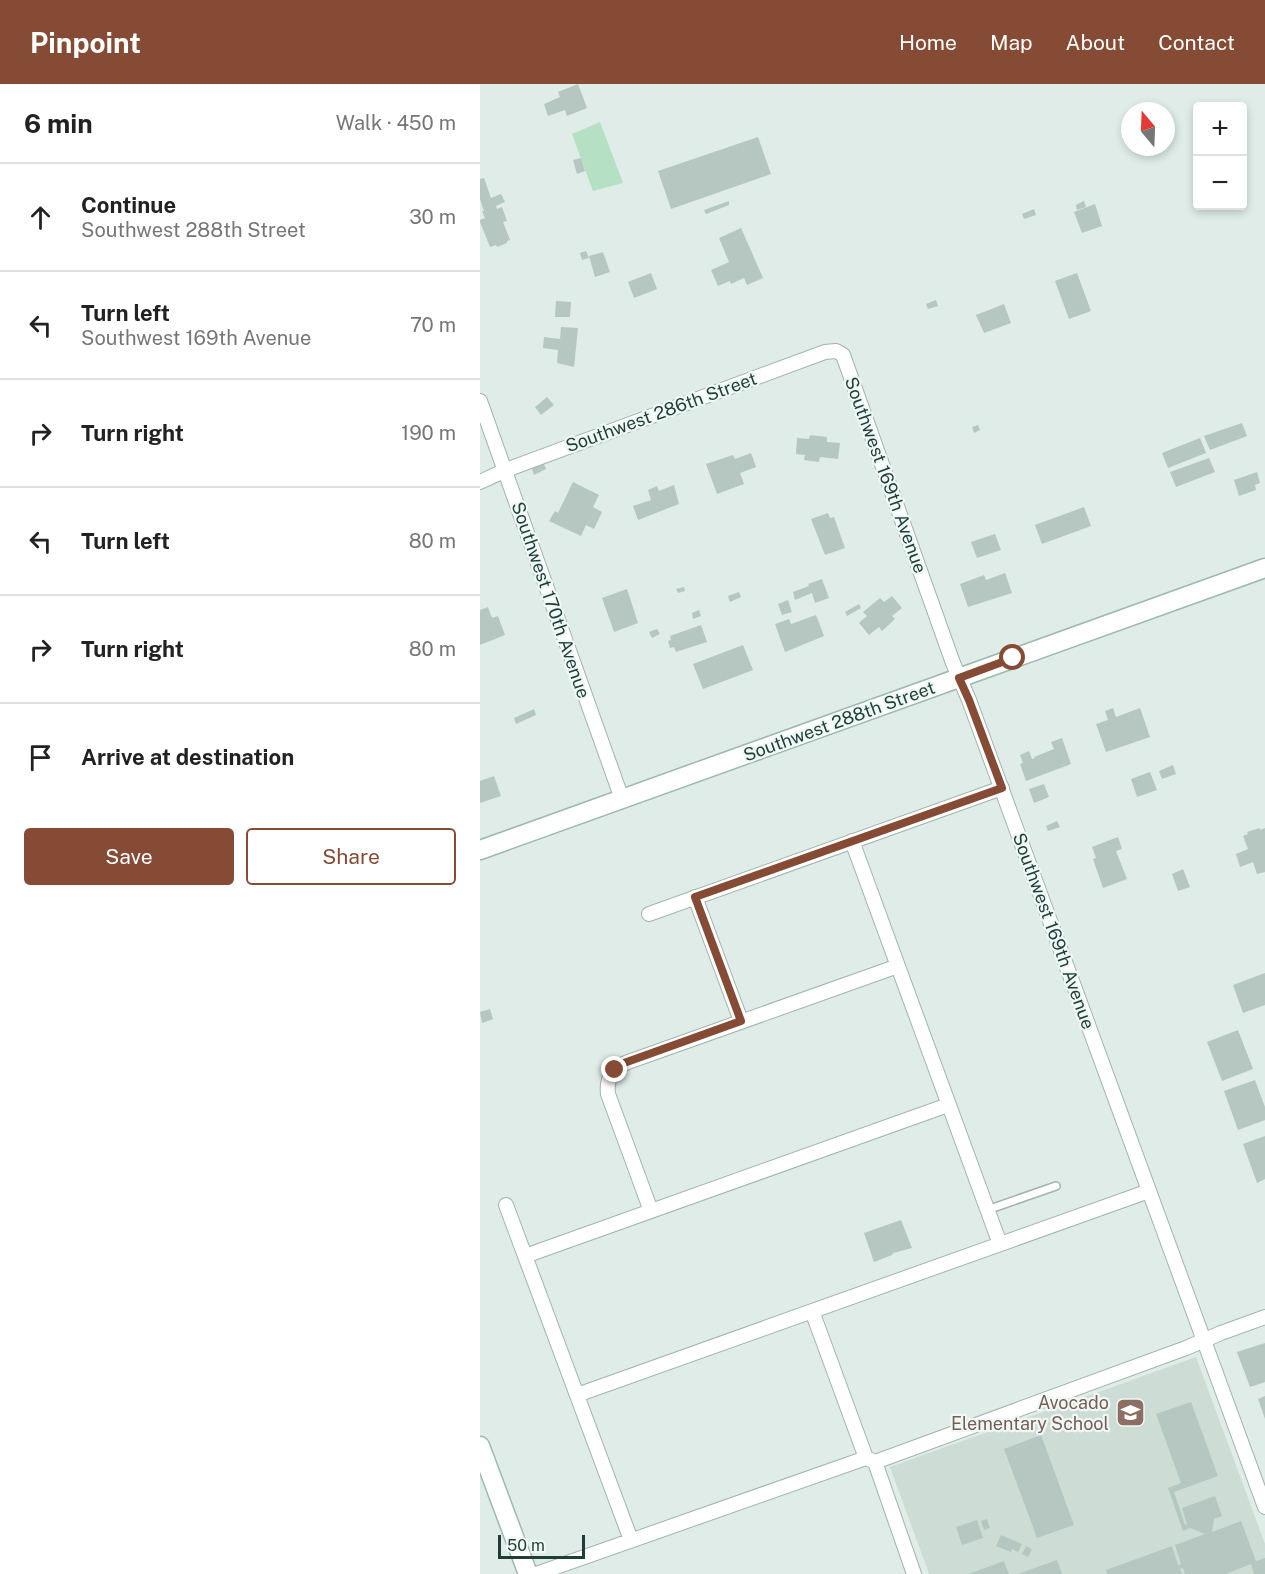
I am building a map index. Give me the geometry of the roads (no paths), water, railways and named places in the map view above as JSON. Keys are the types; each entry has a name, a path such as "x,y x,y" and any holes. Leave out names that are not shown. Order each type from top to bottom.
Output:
{"street":[{"name":"Southwest 286th Street","path":"480,482 506,470 825,352 836,351 843,355"},
{"name":"Southwest 169th Avenue","path":"843,355 959,678 1002,788 1265,1507"},
{"name":"Southwest 170th Avenue","path":"480,401 622,799"},
{"name":"Southwest 288th Street","path":"480,850 1265,568"},
{"path":"649,914 1002,788"},
{"path":"852,841 1000,1244"},
{"path":"695,897 741,1021"},
{"path":"651,1211 609,1097 610,1076 615,1070 624,1063 898,966"},
{"path":"525,1256 948,1105"},
{"path":"577,1395 1149,1191"},
{"path":"506,1205 631,1540"},
{"path":"812,1311 914,1574"},
{"path":"536,1574 870,1460 1186,1348 1265,1317"},
{"path":"480,1446 528,1574"}],"lane":[{"path":"987,1210 1056,1186"}],"place":[{"name":"Avocado Elementary School","path":"1130,1412"}]}
